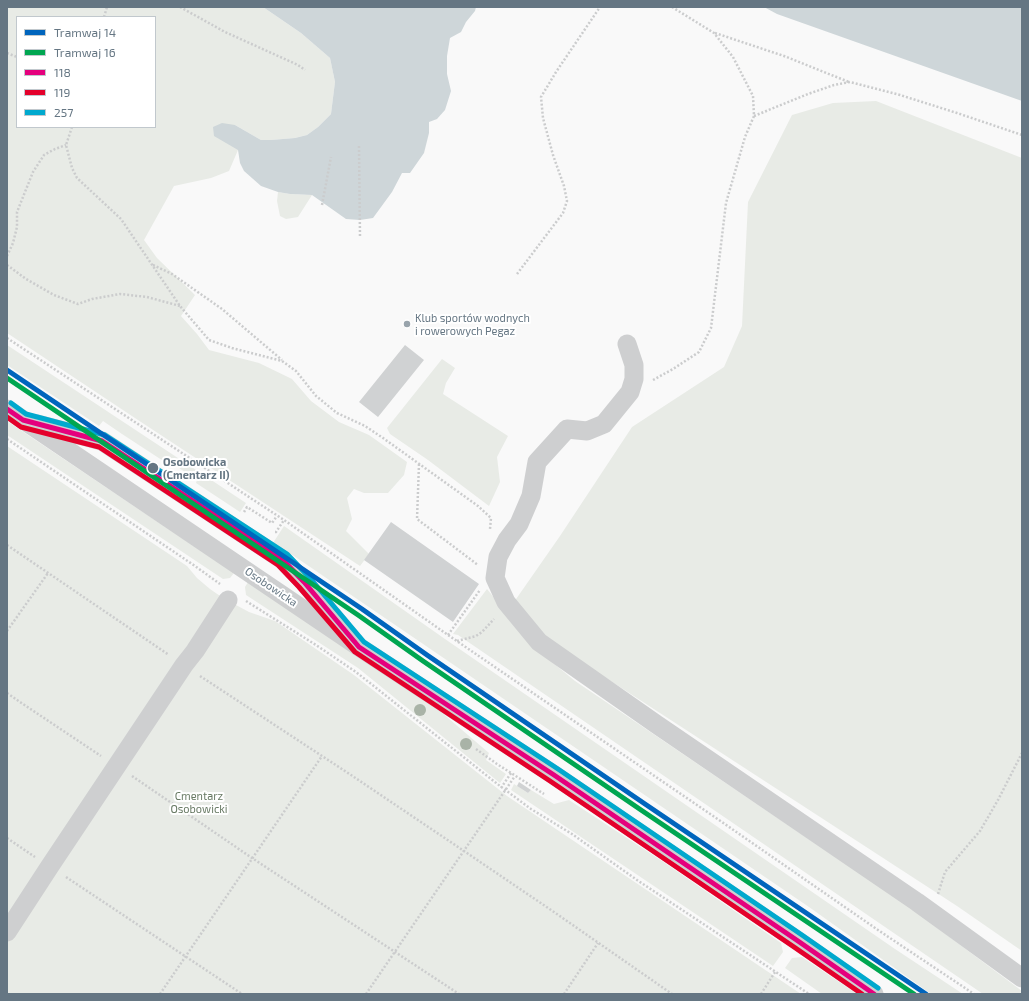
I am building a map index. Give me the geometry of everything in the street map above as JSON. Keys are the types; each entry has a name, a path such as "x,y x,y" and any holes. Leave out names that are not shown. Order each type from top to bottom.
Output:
{"street":[{"path":"627,344 634,365 634,379 630,392 604,424 587,431 567,429 537,462 531,496 519,524 507,540 498,557 495,578 506,602 539,642 656,724 910,897 1022,978"},
{"name":"Osobowicka","path":"7,409 359,647 554,775 874,994"},
{"path":"22,420 102,441 283,560 304,582 359,647"},
{"path":"7,932 184,665 233,596"}],"path":[{"path":"180,7 225,32 294,63 305,70"},
{"path":"517,274 563,213 567,202 564,186 553,155 543,118 541,97 600,7"},
{"path":"672,7 714,33 784,56 850,82 900,95 1022,135"},
{"path":"630,392 673,369 699,352 711,328 726,203 745,137 754,116 753,96 733,57 714,33"},
{"path":"754,116 808,94 850,82"},
{"path":"72,128 66,145 72,168 77,178 121,218 180,306 209,340 232,348 282,361"},
{"path":"7,256 13,243 17,227 17,212 33,172 44,155 66,145"},
{"path":"359,146 360,237"},
{"path":"322,205 331,157"},
{"path":"7,265 26,279 54,295 78,304 92,299 120,294 147,297 180,306"},
{"path":"152,265 172,274 222,309 282,361 296,371 316,396 337,413 365,426 384,438 478,506"},
{"path":"7,338 284,520 456,641 974,994"},
{"path":"7,439 195,566 233,596 316,645 356,672 502,788 809,994"},
{"path":"419,464 417,519 495,578"},
{"path":"250,516 244,512 247,507 272,523 277,516"},
{"path":"276,532 284,520"},
{"path":"7,545 184,665 464,850 672,994"},
{"path":"7,632 48,573"},
{"path":"456,641 476,636 482,632 495,618 506,602"},
{"path":"448,635 468,607"},
{"path":"7,693 252,858 459,994"},
{"path":"476,749 515,776 545,794"},
{"path":"933,914 945,872 980,832 1022,753"},
{"path":"160,994 322,756"},
{"path":"502,788 511,773"},
{"path":"366,994 515,776"},
{"path":"7,838 242,994"},
{"path":"564,994 598,943"},
{"path":"761,994 775,972"}],"green space":[{"path":"7,7 263,7 301,33 330,58 335,82 331,114 318,127 307,135 295,138 261,140 235,125 238,150 229,171 211,178 174,186 144,240 157,258 195,295 181,316 209,350 259,363 292,379 311,401 339,422 369,435 407,462 404,475 388,493 364,493 354,489 347,498 352,519 346,531 369,554 360,566 7,333"},
{"path":"876,101 1022,158 1022,951 957,906 543,637 514,602 560,536 632,427 724,367 742,326 748,202 792,115 833,103"},
{"path":"278,192 312,195 298,217 286,219 280,216 277,201"},
{"path":"7,345 246,503 240,512 196,483 197,480 173,464 171,466 103,421 99,426 7,365"},
{"path":"442,359 455,368 446,383 443,394 508,436 497,457 500,482 489,506 428,460 390,434 387,428"},
{"path":"7,421 234,573 230,578 223,579 7,435"},
{"name":"Cmentarz Osobowicki","path":"7,446 187,566 197,578 223,598 249,612 275,621 354,675 507,796 801,994 7,994"},
{"path":"284,526 445,639 895,949 963,994 931,994 809,907 273,543"},
{"path":"248,582 441,712 489,753 486,760 506,774 500,783 358,668 246,595 245,587"},
{"path":"487,589 535,648 575,681 912,909 1022,991 1022,994 983,994 458,635 453,634"},
{"path":"514,784 528,793 531,790 554,804 569,800 662,861 781,943 783,952 773,966 511,790"},
{"path":"802,957 857,994 822,994 785,968 792,958"}],"shaded area":[{"path":"263,7 476,7 475,11 466,22 461,32 450,38 447,56 447,74 451,91 445,110 437,119 429,122 429,133 424,153 410,173 402,173 392,192 373,218 360,220 346,219 312,195 278,192 261,186 244,171 240,163 238,150 214,136 213,127 222,123 235,125 261,140 295,138 307,135 318,127 331,114 335,82 330,58 301,33"},
{"path":"764,7 1022,7 1022,101 777,14"}],"building":[{"path":"405,345 424,360 378,417 359,402"},
{"path":"391,522 479,584 453,622 364,560"},
{"path":"519,782 531,790 528,793 517,786"}],"tram line":[{"name":"14","path":"7,370 362,609 645,804 926,994"},
{"name":"16","path":"7,378 914,994"}],"transit line":[{"name":"257","path":"11,403 26,414 105,435 287,554 309,577 364,642 558,769 878,988"},
{"name":"118","path":"7,409 23,420 102,441 283,560 304,582 359,647 554,775 874,994"},
{"name":"119","path":"7,417 21,427 99,447 278,565 355,652 550,781 862,994"}],"place":[{"name":"Klub sportów wodnych i rowerowych Pegaz","path":"407,324"},
{"name":"Osobowicka (Cmentarz II)","path":"153,468"}]}
